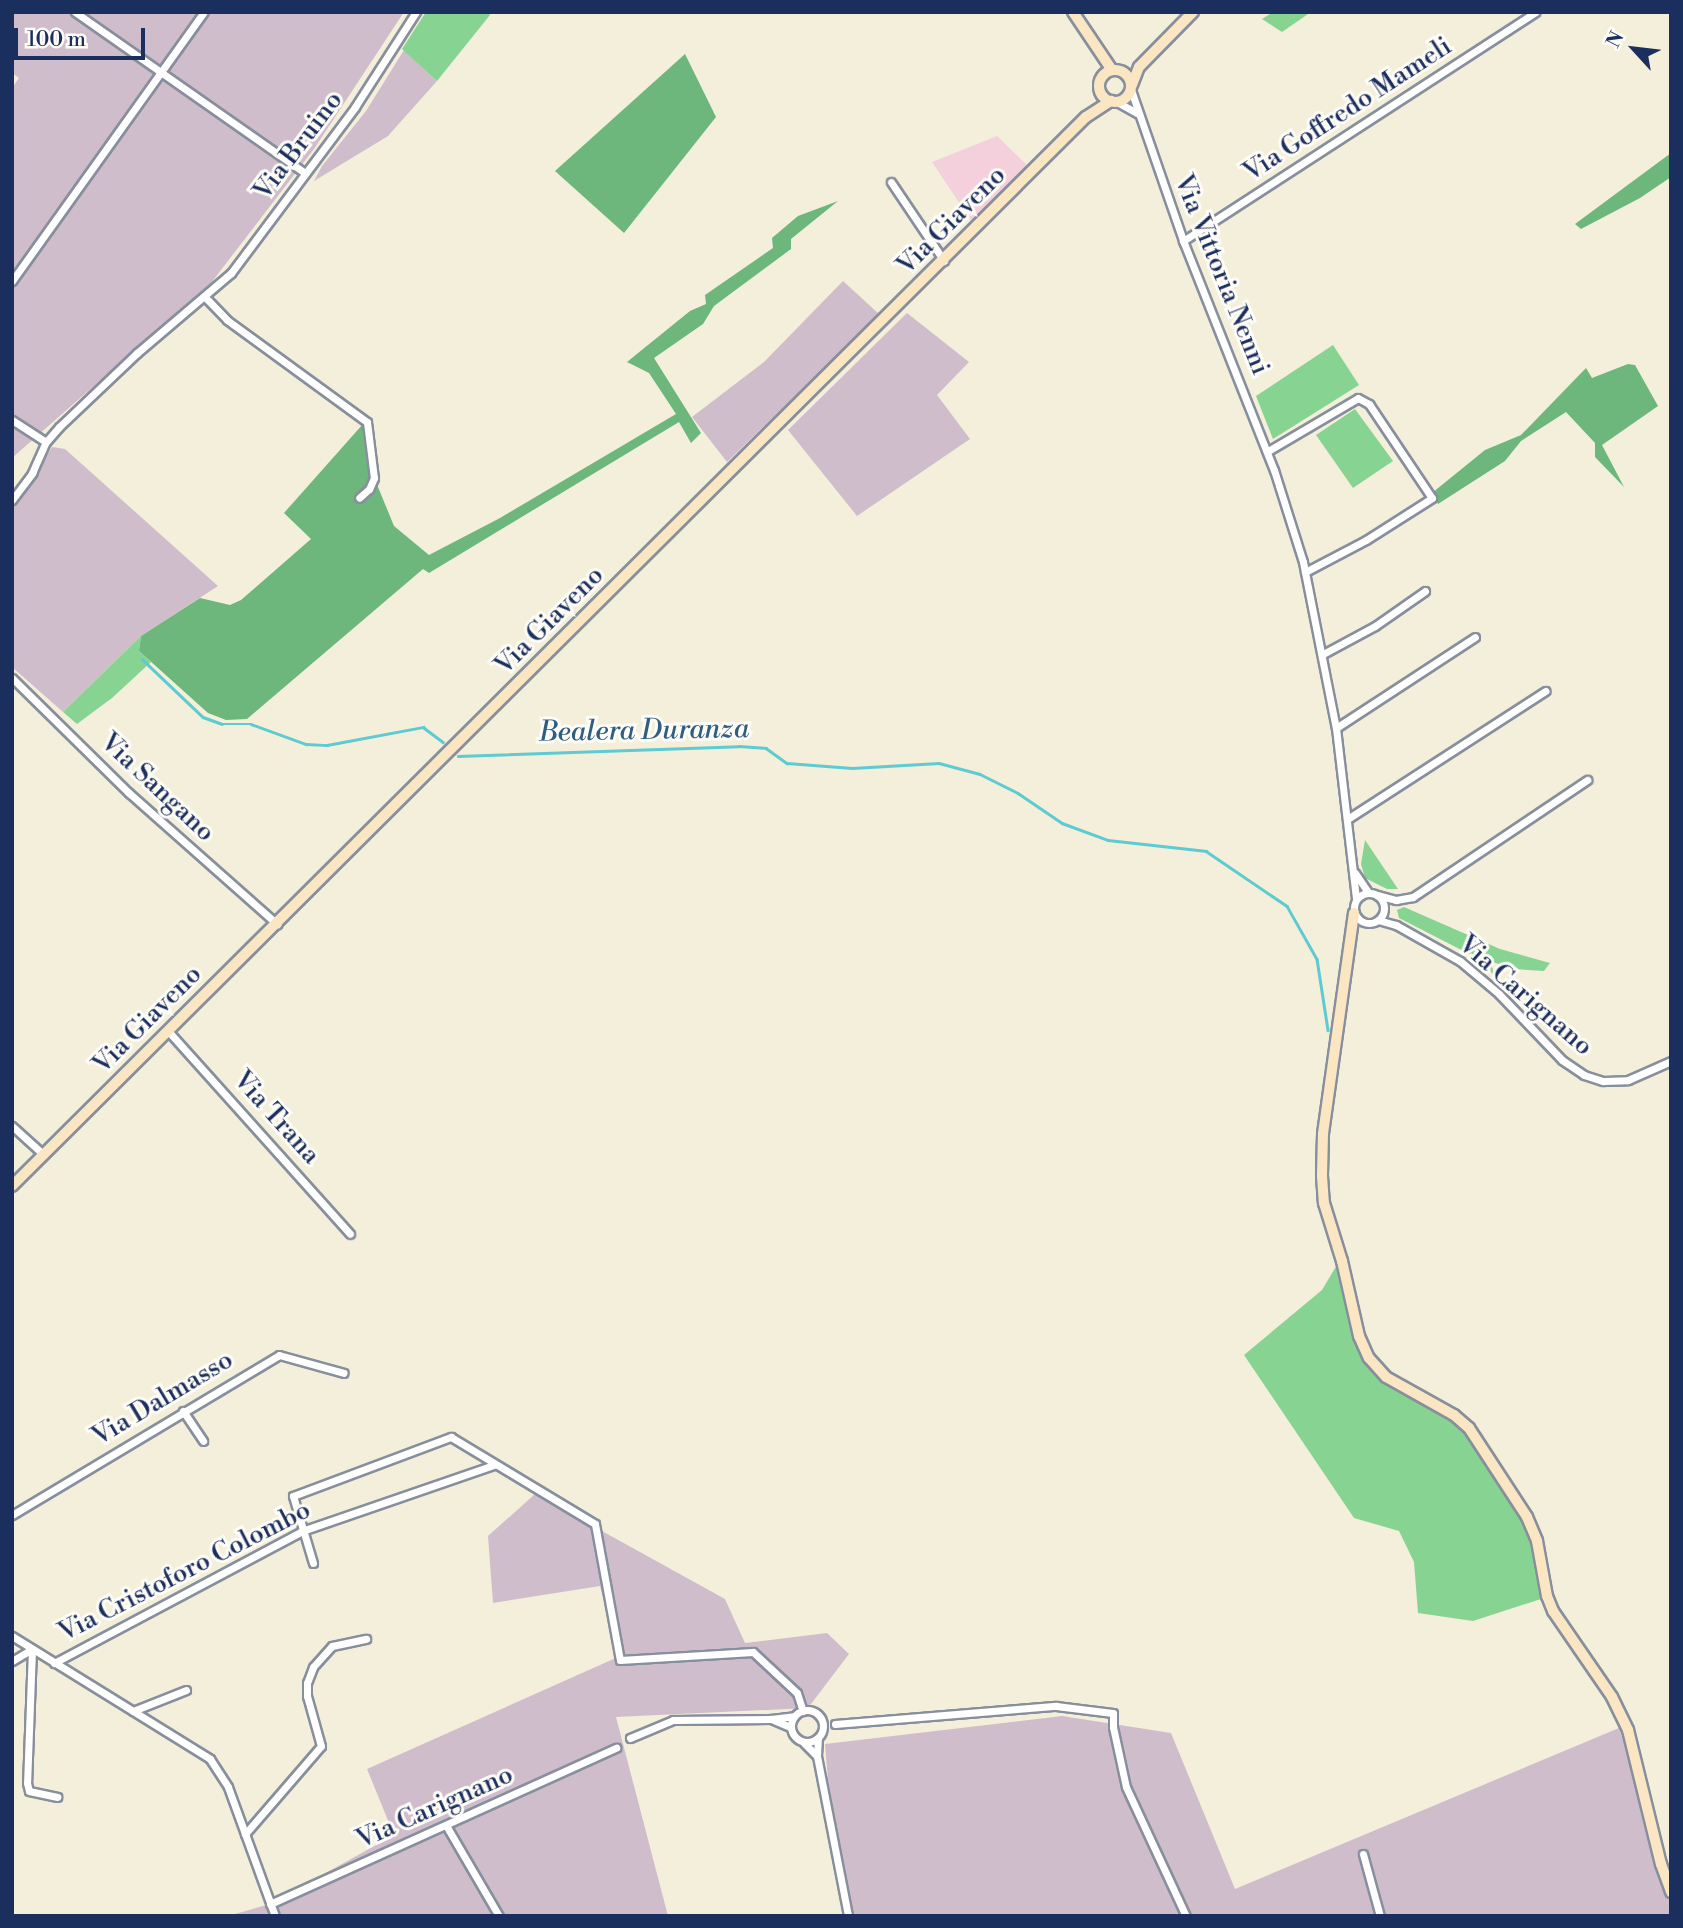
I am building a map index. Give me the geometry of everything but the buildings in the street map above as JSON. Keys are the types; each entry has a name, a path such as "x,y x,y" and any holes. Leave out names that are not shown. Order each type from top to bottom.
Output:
{"main road":[{"path":"1073,12 1096,57 1100,88 1114,101"},
{"name":"Via Giaveno","path":"12,1186 1086,117 1114,101 1126,98 1139,67 1193,12"},
{"path":"1090,42 1116,70 1128,76 1131,87"},
{"path":"1116,70 1139,67"},
{"name":"Via Giaveno","path":"1086,117 1105,73 1116,70"},
{"path":"1357,917 1349,937 1323,1133 1322,1176 1324,1203 1342,1261 1359,1336 1369,1358 1386,1377 1454,1415 1480,1442 1527,1517 1537,1541 1547,1597 1553,1611 1612,1697 1628,1730 1671,1892"}],"street":[{"path":"75,12 305,173"},
{"path":"12,281 204,12"},
{"name":"Via Bruino","path":"12,499 32,473 46,442 137,353 206,298 231,273 355,107 416,12"},
{"name":"Via Goffredo Mameli","path":"1183,241 1535,12"},
{"name":"Via Vittoria Nenni","path":"1131,87 1137,113 1183,241 1268,452 1305,572 1336,729 1349,818 1356,899"},
{"path":"1114,101 1137,113"},
{"path":"891,181 944,261"},
{"path":"206,298 227,320 367,422 374,478 369,489 359,498"},
{"path":"1268,452 1358,398 1368,404 1432,498 1366,540 1305,572"},
{"path":"12,420 46,442"},
{"path":"1323,654 1375,626 1426,591"},
{"path":"1336,729 1475,637"},
{"name":"Via Sangano","path":"12,678 129,793 277,924"},
{"path":"1349,818 1545,691"},
{"path":"1354,873 1368,892 1396,900 1413,897 1587,780"},
{"path":"1368,892 1356,899 1357,917 1369,923 1378,920 1384,909 1396,900"},
{"path":"1377,895 1384,909"},
{"name":"Via Carignano","path":"1384,909 1396,925"},
{"name":"Via Carignano","path":"1378,920 1396,925 1460,961 1499,994 1562,1060 1584,1075 1603,1081 1628,1080 1671,1061"},
{"name":"Via Trana","path":"169,1032 350,1234"},
{"path":"12,1126 44,1155"},
{"name":"Via Dalmasso","path":"12,1515 279,1354 344,1373"},
{"path":"183,1411 203,1441"},
{"path":"313,1563 293,1496 451,1437 595,1524 620,1660 753,1652 797,1693 803,1711"},
{"name":"Via Cristoforo Colombo","path":"54,1663 302,1531 494,1465"},
{"path":"12,1636 210,1759 228,1787 275,1916"},
{"path":"245,1835 321,1746 307,1696 307,1683 313,1667 332,1646 366,1639"},
{"path":"12,1661 32,1649"},
{"path":"32,1649 27,1783 29,1791 57,1797"},
{"path":"133,1711 186,1690"},
{"path":"630,1738 673,1720 771,1719 794,1716 803,1711 813,1712 821,1720 835,1724 1056,1706 1113,1713 1113,1727 1126,1787 1186,1916"},
{"path":"794,1716 790,1727 794,1737 817,1756"},
{"path":"771,1719 790,1727"},
{"path":"821,1720 817,1756 848,1916"},
{"path":"803,1742 820,1735 835,1724"},
{"name":"Via Carignano","path":"270,1904 447,1827 616,1748"},
{"path":"447,1827 497,1908 499,1916"},
{"path":"1363,1854 1380,1916"}],"shaded area":[{"path":"12,12 404,12 314,149 211,283 12,458 12,88 19,78 12,73"},
{"path":"404,50 437,81 388,136 314,181 322,166 366,111"},
{"path":"997,136 1029,167 972,222 932,162"},
{"path":"843,281 879,314 727,462 692,417 764,362"},
{"path":"907,313 969,362 937,395 970,439 857,516 788,430"},
{"path":"52,447 65,449 218,586 141,636 63,712 12,667 12,509"},
{"path":"535,1494 725,1599 745,1643 827,1633 849,1654 808,1708 616,1717 668,1916 228,1916 270,1904 394,1835 367,1769 618,1657 600,1586 493,1603 488,1536"},
{"path":"1062,1716 1171,1733 1235,1889 1619,1728 1671,1885 1671,1916 853,1916 828,1780 825,1744"}],"green space":[{"path":"426,12 488,12 490,15 437,81 402,49"},
{"path":"1273,12 1311,12 1282,32 1262,19"},
{"path":"685,54 716,117 624,233 555,171"},
{"path":"1671,153 1671,177 1640,198 1581,229 1575,224"},
{"path":"838,201 791,239 791,249 714,306 703,324 654,358 701,433 691,443 679,422 429,573 423,569 247,719 226,720 208,713 139,651 141,636 200,598 230,605 241,600 311,539 284,513 363,424 366,429 371,479 378,487 394,526 429,555 500,518 676,414 649,373 627,362 690,311 706,304 705,295 773,248 772,238 798,216"},
{"path":"1333,345 1359,385 1273,439 1256,396"},
{"path":"1628,364 1635,365 1658,406 1602,445 1624,487 1595,457 1595,443 1566,412 1521,441 1505,461 1438,504 1432,493 1485,450 1521,435 1586,368 1592,378"},
{"path":"1355,409 1393,461 1353,488 1316,435"},
{"path":"141,636 139,651 151,662 112,698 77,724 63,712"},
{"path":"1365,840 1398,889 1387,889 1365,878 1361,864"},
{"path":"1404,907 1500,949 1550,963 1544,971 1513,969 1490,961 1495,976 1475,957 1399,918 1397,910"},
{"path":"1338,1263 1357,1348 1377,1377 1458,1424 1479,1448 1517,1505 1536,1553 1541,1599 1473,1621 1418,1613 1414,1562 1399,1531 1354,1518 1244,1355 1322,1290"}],"waterway":[{"name":"Bealera Duranza","path":"142,659 203,717 222,724 251,724 306,744 327,745 423,727 443,742"},
{"name":"Bealera Duranza","path":"458,756 739,746 766,748 787,763 852,768 939,763 980,774 1018,793 1062,823 1108,840 1206,851 1287,906 1317,959 1328,1030"}]}
